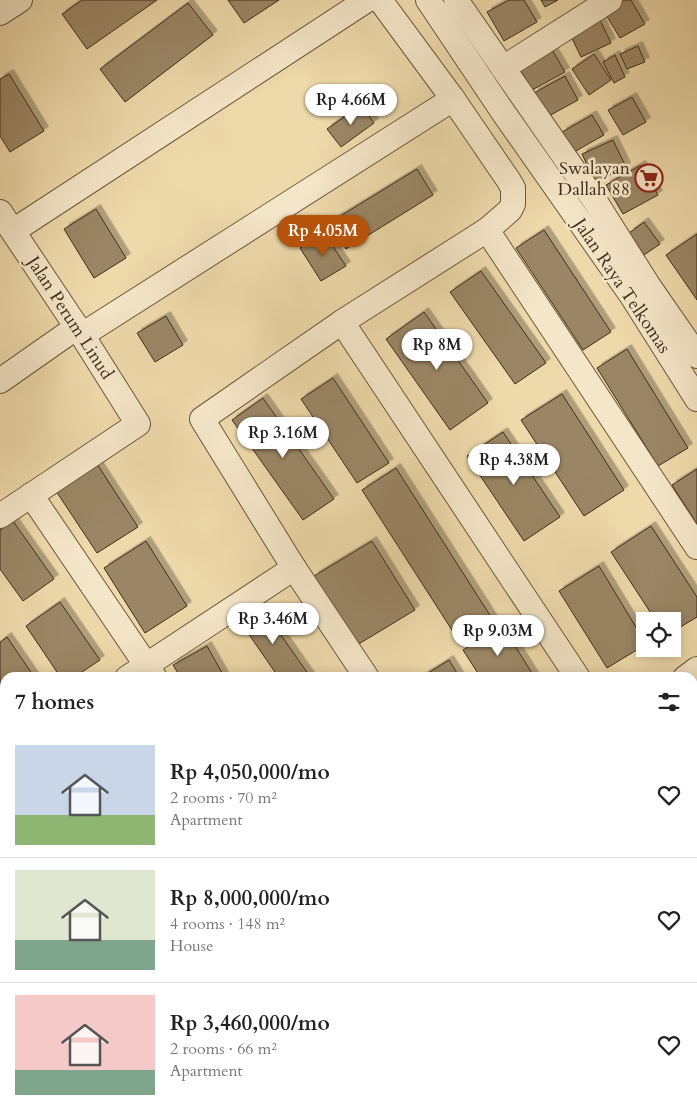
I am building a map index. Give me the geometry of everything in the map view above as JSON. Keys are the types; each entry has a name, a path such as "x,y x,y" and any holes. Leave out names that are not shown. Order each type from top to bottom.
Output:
{"street":[{"path":"0,13 20,0"},
{"path":"6,222 367,0"},
{"path":"363,672 294,568 202,419 342,322 487,230 510,210 513,204 513,188 453,99 380,0"},
{"name":"Jalan Raya Telkomas","path":"428,0 503,112 640,290 694,346"},
{"name":"Jalan Raya Telkomas","path":"456,0 595,202 697,399"},
{"path":"503,68 610,0"},
{"path":"0,381 453,99"},
{"name":"Jalan Perum Linud","path":"6,222 138,424 32,495"},
{"path":"487,230 697,547"},
{"path":"342,322 574,672"},
{"path":"0,516 32,495 151,671 294,568"}],"building":[{"path":"82,0 157,0 87,49 62,14"},
{"path":"228,0 279,0 244,23"},
{"path":"509,0 524,0 537,22 504,41 487,12"},
{"path":"541,0 558,0 545,7"},
{"path":"621,0 631,0 645,24 620,38 603,10"},
{"path":"188,3 213,35 125,102 100,69"},
{"path":"598,16 611,43 581,57 568,30"},
{"path":"550,46 565,72 532,90 517,64"},
{"path":"638,46 645,62 627,69 620,54"},
{"path":"594,54 611,80 589,95 572,69"},
{"path":"615,55 625,77 614,83 603,62"},
{"path":"9,74 44,131 10,152 0,136 0,79"},
{"path":"565,76 578,100 547,117 534,93"},
{"path":"632,97 646,122 623,135 608,110"},
{"path":"361,105 374,123 341,147 327,129"},
{"path":"592,115 604,135 574,152 562,132"},
{"path":"613,140 626,167 595,182 582,154"},
{"path":"641,165 658,195 623,214 606,185"},
{"path":"417,169 433,195 346,249 329,223"},
{"path":"96,209 126,258 94,278 64,229"},
{"path":"644,222 660,244 644,255 629,233"},
{"path":"544,230 611,332 583,350 516,248"},
{"path":"324,233 346,266 321,281 300,248"},
{"path":"697,234 697,300 666,255"},
{"path":"481,271 546,363 515,384 450,292"},
{"path":"424,312 488,403 450,430 386,339"},
{"path":"166,316 183,345 155,362 137,333"},
{"path":"627,349 688,448 658,466 597,368"},
{"path":"333,378 389,463 357,483 301,399"},
{"path":"562,394 624,490 584,516 521,420"},
{"path":"263,398 334,499 303,520 232,420"},
{"path":"503,432 560,517 524,541 467,456"},
{"path":"97,464 138,527 97,553 56,491"},
{"path":"396,468 493,620 459,641 362,490"},
{"path":"697,469 697,524 672,485"},
{"path":"13,521 54,579 23,601 0,569 0,530"},
{"path":"651,526 697,597 697,617 681,627 681,612 650,612 611,552"},
{"path":"146,541 187,606 145,633 104,568"},
{"path":"372,541 415,610 357,645 314,576"},
{"path":"599,566 636,627 636,650 607,668 559,591"},
{"path":"60,602 100,660 82,672 57,672 26,626"},
{"path":"260,605 307,672 275,672 239,620"},
{"path":"502,625 531,672 477,672 463,650"},
{"path":"7,637 31,672 0,672 0,642"},
{"path":"207,646 222,672 177,672 173,665"},
{"path":"449,660 456,672 430,672"}],"place":[{"name":"Swalayan Dallah 88","path":"649,178"}]}
